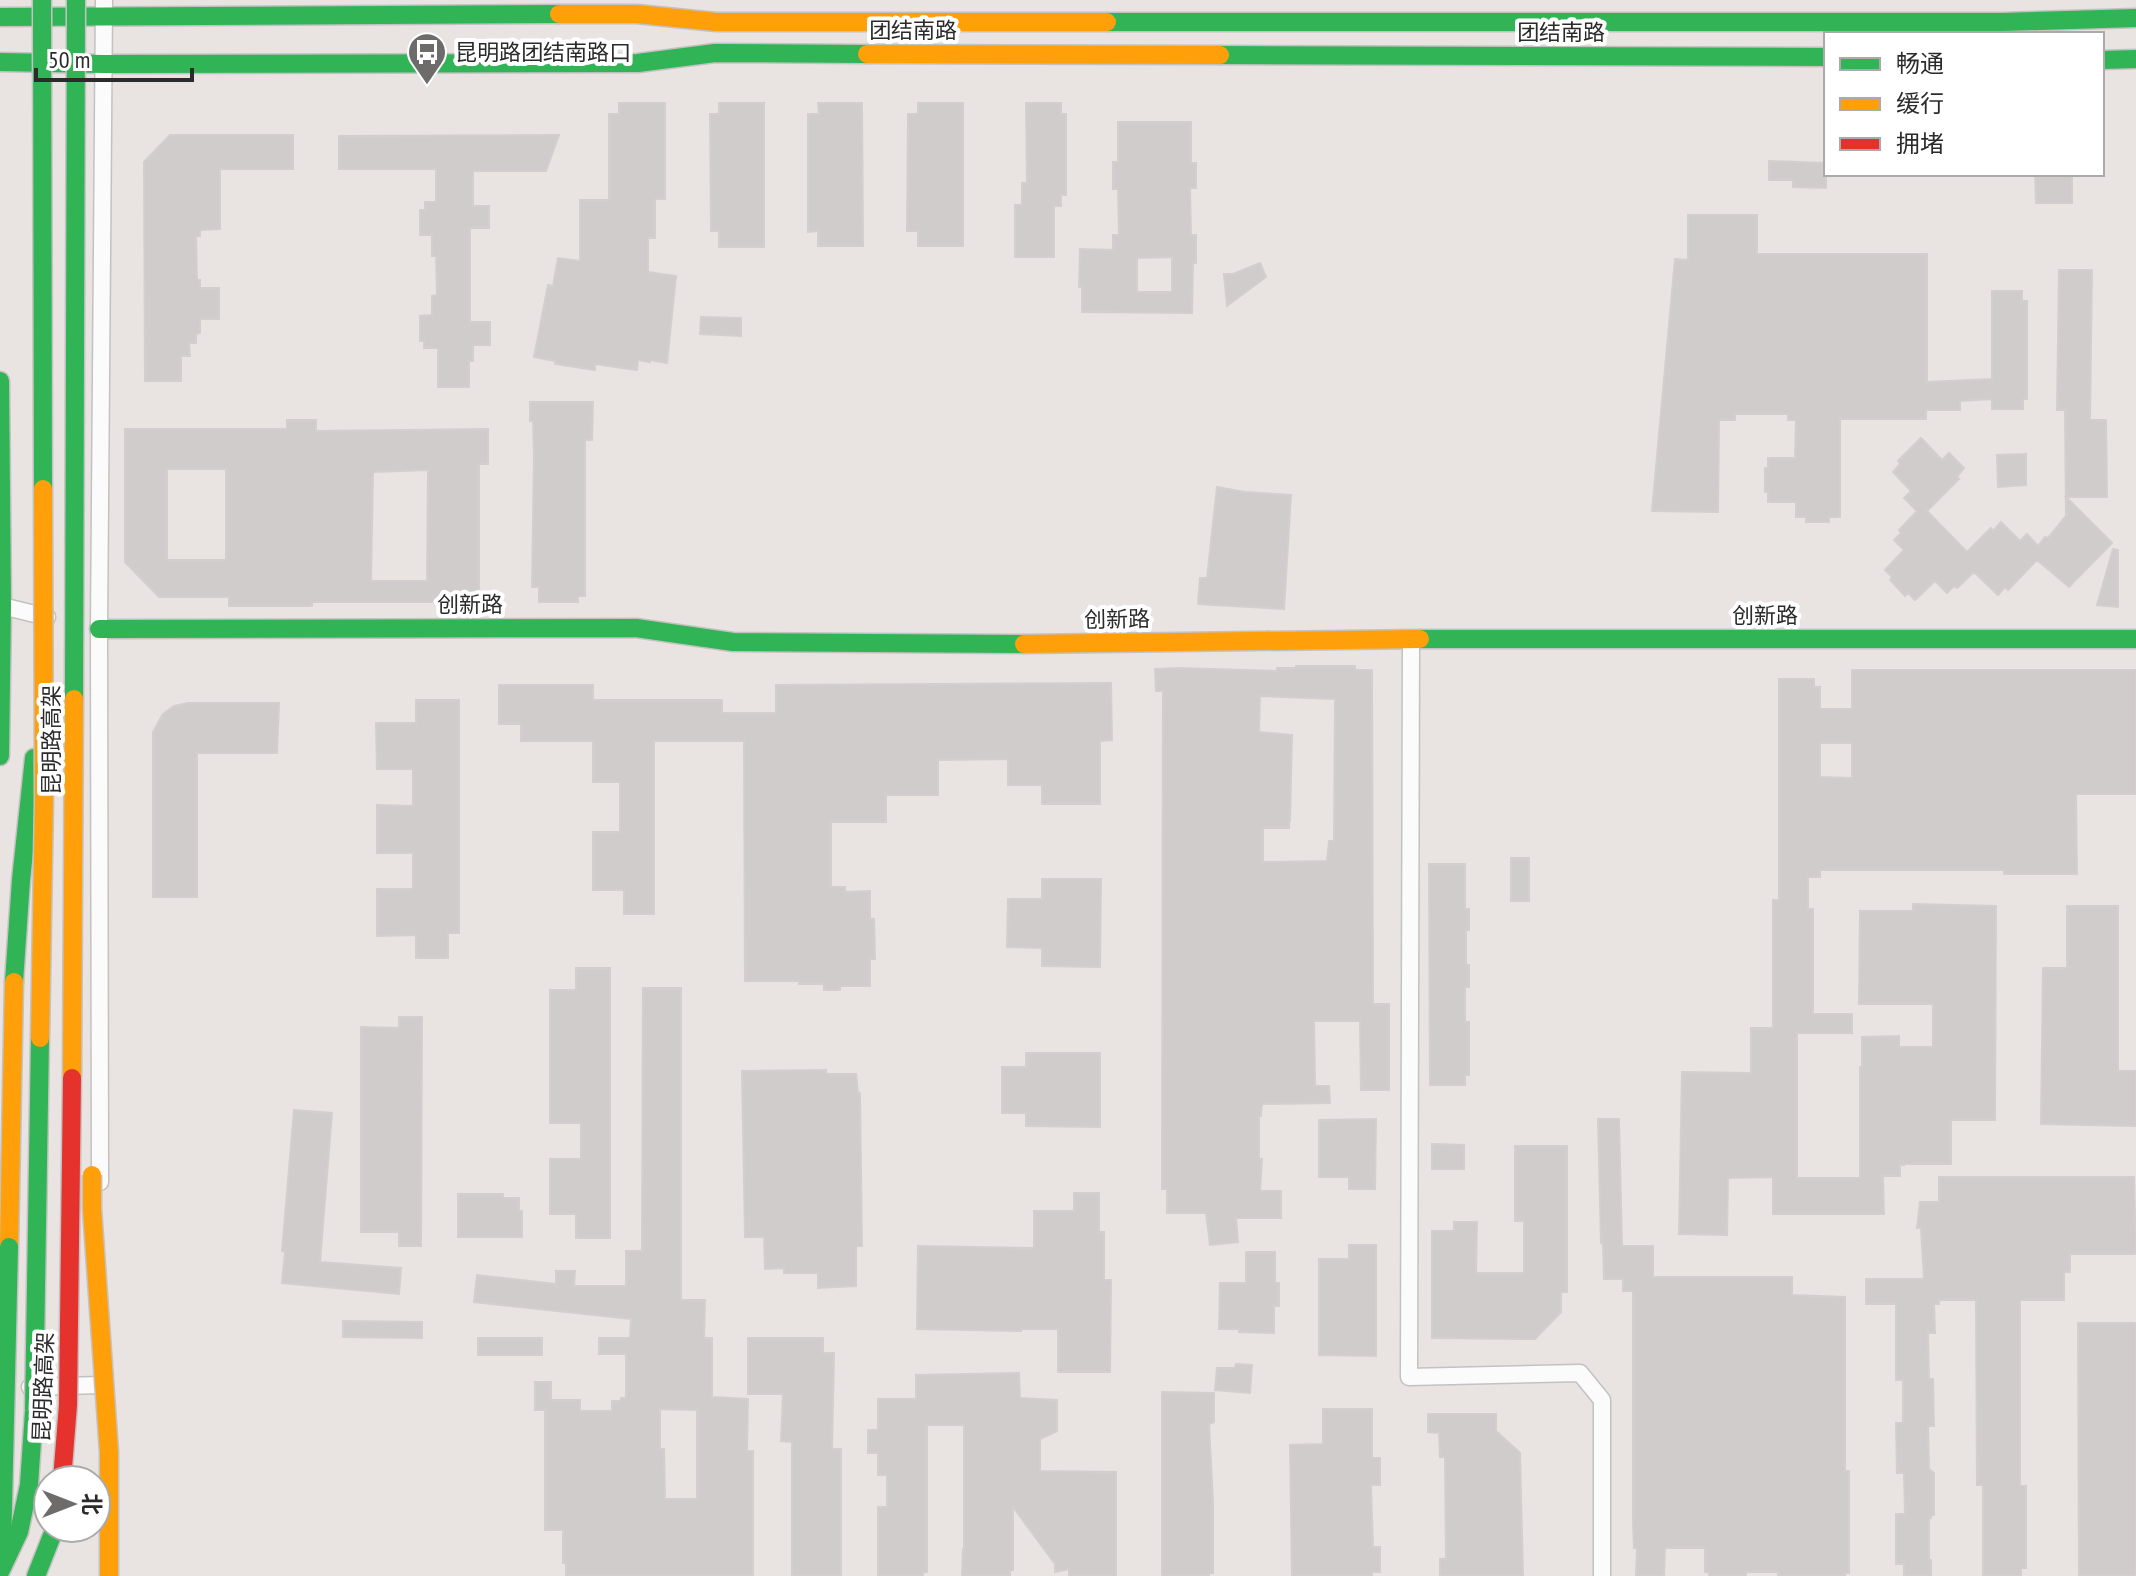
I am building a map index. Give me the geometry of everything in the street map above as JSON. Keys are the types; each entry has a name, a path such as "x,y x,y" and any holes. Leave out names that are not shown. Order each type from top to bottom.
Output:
{"main road":[{"name":"昆明路高架","path":"1,1575 19,1532 29,1485 34,1411 44,799 42,0"},
{"name":"昆明路高架","path":"63,1464 70,1302 74,908 76,0"},
{"path":"715,0 715,53"},
{"name":"团结南路","path":"0,17 104,8 637,14 716,22 2003,22 2136,18"},
{"name":"团结南路","path":"0,62 638,63 715,53 1824,57"},
{"path":"2104,60 2136,59"},
{"path":"0,381 0,756"},
{"name":"创新路","path":"99,629 636,628 733,642 1063,644 1411,639 2136,639"},
{"path":"1,1575 13,980 17,908 44,668"},
{"path":"74,908 92,1036 92,1209 109,1452 109,1576"},
{"path":"36,1576 49,1544"},
{"path":"0,1548 1,1575"}],"street":[{"path":"103,1576 99,629 104,8"},
{"path":"1,606 99,629"},
{"path":"1411,639 1409,1377 1580,1373 1602,1400 1602,1576"},
{"path":"0,1388 100,1385"}],"building":[{"path":"619,103 665,103 665,199 655,199 655,238 648,238 648,272 676,276 667,363 638,360 637,370 595,364 595,370 555,364 555,361 534,357 548,285 553,286 558,258 580,261 580,200 609,200 609,114 619,114"},
{"path":"719,103 764,103 764,247 719,247 719,231 711,231 710,114 719,114"},
{"path":"818,103 862,103 863,246 818,246 818,231 808,232 808,114 819,114"},
{"path":"918,103 963,103 963,246 918,246 918,231 907,231 908,114 918,114"},
{"path":"1026,103 1061,103 1061,114 1066,114 1066,195 1061,195 1061,206 1054,206 1054,257 1015,257 1015,205 1022,205 1022,183 1027,183"},
{"path":"1118,122 1191,122 1191,163 1196,163 1196,188 1190,188 1191,235 1196,235 1192,313 1082,312 1080,249 1113,250 1113,235 1119,235 1118,189 1113,189 1113,162 1118,162","holes":["1172,257 1172,292 1137,292 1137,258"]},
{"path":"170,135 293,135 293,169 220,169 220,229 200,230 200,236 196,236 197,280 200,280 200,288 219,288 219,319 200,319 196,343 189,343 190,356 181,356 181,381 145,381 144,162"},
{"path":"559,135 546,171 473,171 473,206 489,206 489,228 470,228 470,322 490,322 490,345 473,345 473,361 469,361 469,387 438,387 438,348 424,348 424,341 420,341 420,316 432,315 432,296 437,295 432,235 420,235 420,210 425,210 425,202 436,202 436,169 339,169 339,136"},
{"path":"1769,161 1824,163 1826,188 1793,187 1793,180 1769,180"},
{"path":"2035,176 2072,176 2072,203 2036,203"},
{"path":"1688,215 1757,215 1757,254 1927,254 1927,382 1992,379 1992,291 2022,291 2022,301 2027,301 2027,399 2023,399 2023,409 1992,409 1992,399 1960,401 1960,410 1926,410 1926,419 1840,419 1840,517 1829,517 1829,522 1806,522 1806,517 1796,517 1796,502 1768,502 1765,468 1768,468 1768,458 1795,458 1796,420 1788,420 1788,414 1735,414 1735,420 1719,420 1718,512 1652,511 1675,259 1688,260"},
{"path":"1260,263 1266,277 1227,306 1224,274 1233,274"},
{"path":"2059,270 2092,270 2090,420 2106,420 2107,497 2066,497 2112,543 2069,587 2037,560 2008,590 2005,587 1998,595 1974,572 1947,593 1935,581 1915,600 1908,593 1905,596 1885,570 1904,550 1894,540 1917,511 1904,498 1911,491 1893,472 1900,464 1898,461 1921,438 1942,460 1949,453 1964,468 1957,477 1959,479 1927,511 1967,552 2001,522 2020,541 2027,534 2038,546 2066,516 2065,410 2057,410"},
{"path":"701,317 741,318 741,336 700,334"},
{"path":"530,402 593,402 592,440 585,440 585,596 578,596 578,602 539,602 539,587 532,587 534,456"},
{"path":"287,420 316,420 316,431 488,429 488,464 479,464 479,596 474,596 474,602 312,602 312,606 229,606 229,597 159,597 125,562 125,429 287,429","holes":["167,469 226,469 226,560 167,560","428,470 427,581 371,581 373,472"]},
{"path":"2026,454 2026,485 1998,487 1997,455"},
{"path":"1217,487 1291,495 1284,609 1198,604 1200,578 1207,578"},
{"path":"2113,549 2118,550 2118,607 2097,605"},
{"path":"1355,666 1355,670 1372,670 1373,1004 1389,1004 1389,1090 1361,1090 1360,1021 1314,1021 1315,1086 1329,1086 1330,1103 1262,1104 1259,1116 1259,1159 1262,1159 1260,1191 1281,1191 1281,1218 1236,1218 1238,1242 1210,1245 1206,1213 1167,1213 1167,1189 1162,1189 1163,691 1156,691 1155,669 1277,671 1277,668","holes":["1260,696 1335,699 1334,841 1329,841 1327,861 1263,862 1263,828 1289,828 1292,735 1259,732"]},
{"path":"1852,670 2136,670 2136,794 2076,794 2077,874 2004,874 2004,870 1820,870 1820,877 1808,877 1808,909 1813,909 1813,1014 1852,1014 1852,1033 1797,1033 1797,1178 1860,1178 1862,1037 1899,1036 1899,1047 1933,1047 1933,1004 1859,1004 1860,911 1913,911 1913,904 1996,906 1995,1120 1951,1120 1951,1164 1904,1164 1900,1165 1900,1176 1883,1176 1884,1214 1773,1214 1773,1177 1728,1178 1727,1235 1679,1234 1682,1072 1751,1073 1751,1028 1773,1028 1773,900 1779,900 1779,679 1814,679 1814,687 1820,687 1820,709 1852,709","holes":["1820,743 1852,743 1852,778 1820,777"]},
{"path":"1111,683 1112,740 1100,741 1100,804 1042,804 1042,785 1008,785 1008,759 938,760 938,795 886,795 886,822 831,822 831,887 845,887 845,892 870,891 870,919 874,919 875,959 870,959 870,986 840,986 840,990 824,990 824,984 799,984 799,981 745,981 744,741 654,741 654,914 624,914 624,890 593,890 593,832 620,832 620,782 593,782 593,741 521,741 521,724 499,724 499,685 593,685 593,700 722,700 722,713 776,713 776,685"},
{"path":"416,700 459,700 459,933 448,933 448,958 416,958 416,935 377,936 377,889 413,889 413,853 377,853 377,805 413,806 413,769 377,769 376,723 416,723"},
{"path":"188,703 279,703 277,753 197,753 197,897 153,897 153,732 163,714 174,706"},
{"path":"1511,858 1529,858 1529,901 1511,901"},
{"path":"1429,864 1465,864 1465,909 1469,909 1466,965 1469,965 1469,987 1465,987 1465,1022 1469,1022 1469,1075 1465,1075 1465,1085 1430,1085"},
{"path":"1042,879 1101,879 1100,967 1042,966 1042,948 1007,947 1008,899 1042,899"},
{"path":"2067,906 2118,906 2118,1071 2136,1071 2136,1126 2041,1124 2043,968 2067,968"},
{"path":"576,968 610,968 610,1238 576,1238 576,1214 550,1214 550,1159 581,1159 581,1123 550,1123 550,990 576,990"},
{"path":"643,988 681,988 681,1300 705,1300 704,1338 712,1338 712,1397 748,1399 747,1451 753,1451 753,1576 566,1576 563,1530 545,1530 545,1410 535,1410 535,1382 551,1382 551,1400 580,1400 580,1411 612,1411 612,1401 626,1398 626,1354 599,1354 599,1338 630,1338 631,1319 474,1302 477,1275 556,1284 556,1271 575,1271 574,1286 626,1286 626,1251 642,1251","holes":["660,1409 697,1410 697,1499 665,1499"]},
{"path":"399,1017 422,1017 421,1246 399,1246 399,1232 361,1232 361,1027 399,1028"},
{"path":"1026,1053 1100,1053 1100,1127 1026,1126 1026,1113 1002,1113 1002,1067 1026,1067"},
{"path":"826,1070 826,1074 856,1074 860,1093 862,1246 856,1246 856,1286 818,1288 818,1273 784,1273 784,1268 765,1269 764,1237 745,1237 742,1071"},
{"path":"294,1110 332,1113 320,1262 401,1268 399,1294 282,1283"},
{"path":"1376,1119 1375,1189 1349,1189 1349,1177 1319,1177 1319,1120"},
{"path":"1598,1119 1619,1119 1622,1246 1653,1246 1653,1277 1792,1277 1792,1295 1845,1297 1845,1471 1849,1471 1849,1573 1845,1576 1778,1576 1778,1572 1746,1572 1746,1576 1709,1576 1709,1572 1705,1572 1705,1548 1665,1548 1664,1576 1636,1576 1637,1548 1634,1548 1633,1523 1633,1291 1623,1291 1623,1279 1604,1279"},
{"path":"1432,1144 1464,1145 1464,1169 1432,1169"},
{"path":"1515,1146 1567,1146 1567,1292 1561,1292 1561,1312 1535,1339 1432,1338 1432,1231 1454,1231 1454,1222 1477,1222 1476,1273 1524,1273 1524,1221 1515,1221"},
{"path":"1939,1177 2134,1177 2136,1254 2070,1254 2070,1272 2064,1272 2064,1300 2020,1300 2020,1486 2026,1486 2026,1568 2021,1568 2021,1576 1983,1576 1983,1485 1977,1485 1976,1300 1939,1300 1939,1304 1934,1304 1935,1333 1928,1333 1934,1426 1928,1426 1929,1469 1934,1473 1934,1515 1929,1518 1931,1576 1904,1576 1904,1564 1896,1564 1896,1514 1905,1514 1904,1473 1897,1473 1896,1423 1903,1423 1903,1380 1896,1380 1896,1304 1866,1304 1866,1279 1924,1279 1921,1228 1917,1228 1920,1202 1939,1202"},
{"path":"1074,1193 1099,1193 1099,1232 1104,1232 1104,1280 1111,1280 1110,1372 1058,1372 1058,1329 917,1329 918,1246 1034,1248 1034,1211 1074,1211"},
{"path":"458,1194 503,1194 503,1198 519,1198 522,1237 458,1237"},
{"path":"1349,1245 1376,1245 1376,1356 1319,1355 1319,1259 1349,1259"},
{"path":"1246,1252 1275,1252 1279,1306 1274,1306 1274,1333 1219,1329 1220,1283 1246,1283"},
{"path":"343,1321 422,1322 422,1338 343,1337"},
{"path":"2078,1323 2136,1323 2136,1576 2079,1576"},
{"path":"478,1338 542,1338 542,1355 478,1355"},
{"path":"748,1338 823,1338 823,1353 834,1353 832,1449 841,1449 841,1576 792,1576 792,1442 781,1441 783,1394 748,1394"},
{"path":"1236,1364 1252,1365 1250,1393 1215,1390 1217,1368 1235,1368"},
{"path":"1019,1373 1020,1398 1057,1400 1057,1431 1040,1439 1040,1471 1116,1472 1116,1576 1069,1576 1069,1569 1055,1572 1055,1564 1013,1507 1013,1570 1010,1570 1010,1576 962,1576 964,1425 927,1425 927,1572 923,1572 923,1576 878,1576 878,1507 887,1507 887,1475 878,1475 878,1453 868,1453 868,1430 878,1430 878,1399 916,1399 916,1375"},
{"path":"1162,1392 1214,1393 1214,1422 1209,1424 1213,1573 1209,1576 1162,1576"},
{"path":"1323,1409 1372,1409 1372,1458 1380,1458 1380,1485 1371,1485 1373,1547 1380,1547 1380,1572 1372,1572 1372,1576 1292,1576 1290,1445 1323,1444"},
{"path":"1428,1414 1496,1414 1496,1431 1520,1453 1523,1576 1440,1576 1440,1559 1446,1559 1445,1457 1440,1457 1439,1433 1428,1432"}],"traffic: fast":[{"path":"42,0 43,489"},
{"path":"74,699 76,0"},
{"path":"0,17 559,14"},
{"path":"1107,22 2003,22 2136,18"},
{"path":"0,62 638,63 715,53 867,54"},
{"path":"1220,55 1824,57"},
{"path":"2104,60 2136,59"},
{"path":"0,381 0,756"},
{"path":"99,629 636,628 733,642 1024,644"},
{"path":"1420,639 2136,639"},
{"path":"14,982 34,758"},
{"path":"0,1572 19,1532 29,1485 34,1411 40,1038"},
{"path":"2,1549 9,1247"},
{"path":"36,1576 49,1544"}],"traffic: slow":[{"path":"559,14 637,14 716,22 1107,22"},
{"path":"867,54 1220,55"},
{"path":"40,1038 44,799 43,489"},
{"path":"1024,644 1420,639"},
{"path":"72,1078 74,699"},
{"path":"9,1247 14,982"},
{"path":"92,1175 109,1452 109,1576"}],"traffic: jam":[{"path":"63,1464 68,1405 72,1078"}],"place":[{"name":"昆明路团结南路口","path":"427,86"}]}
